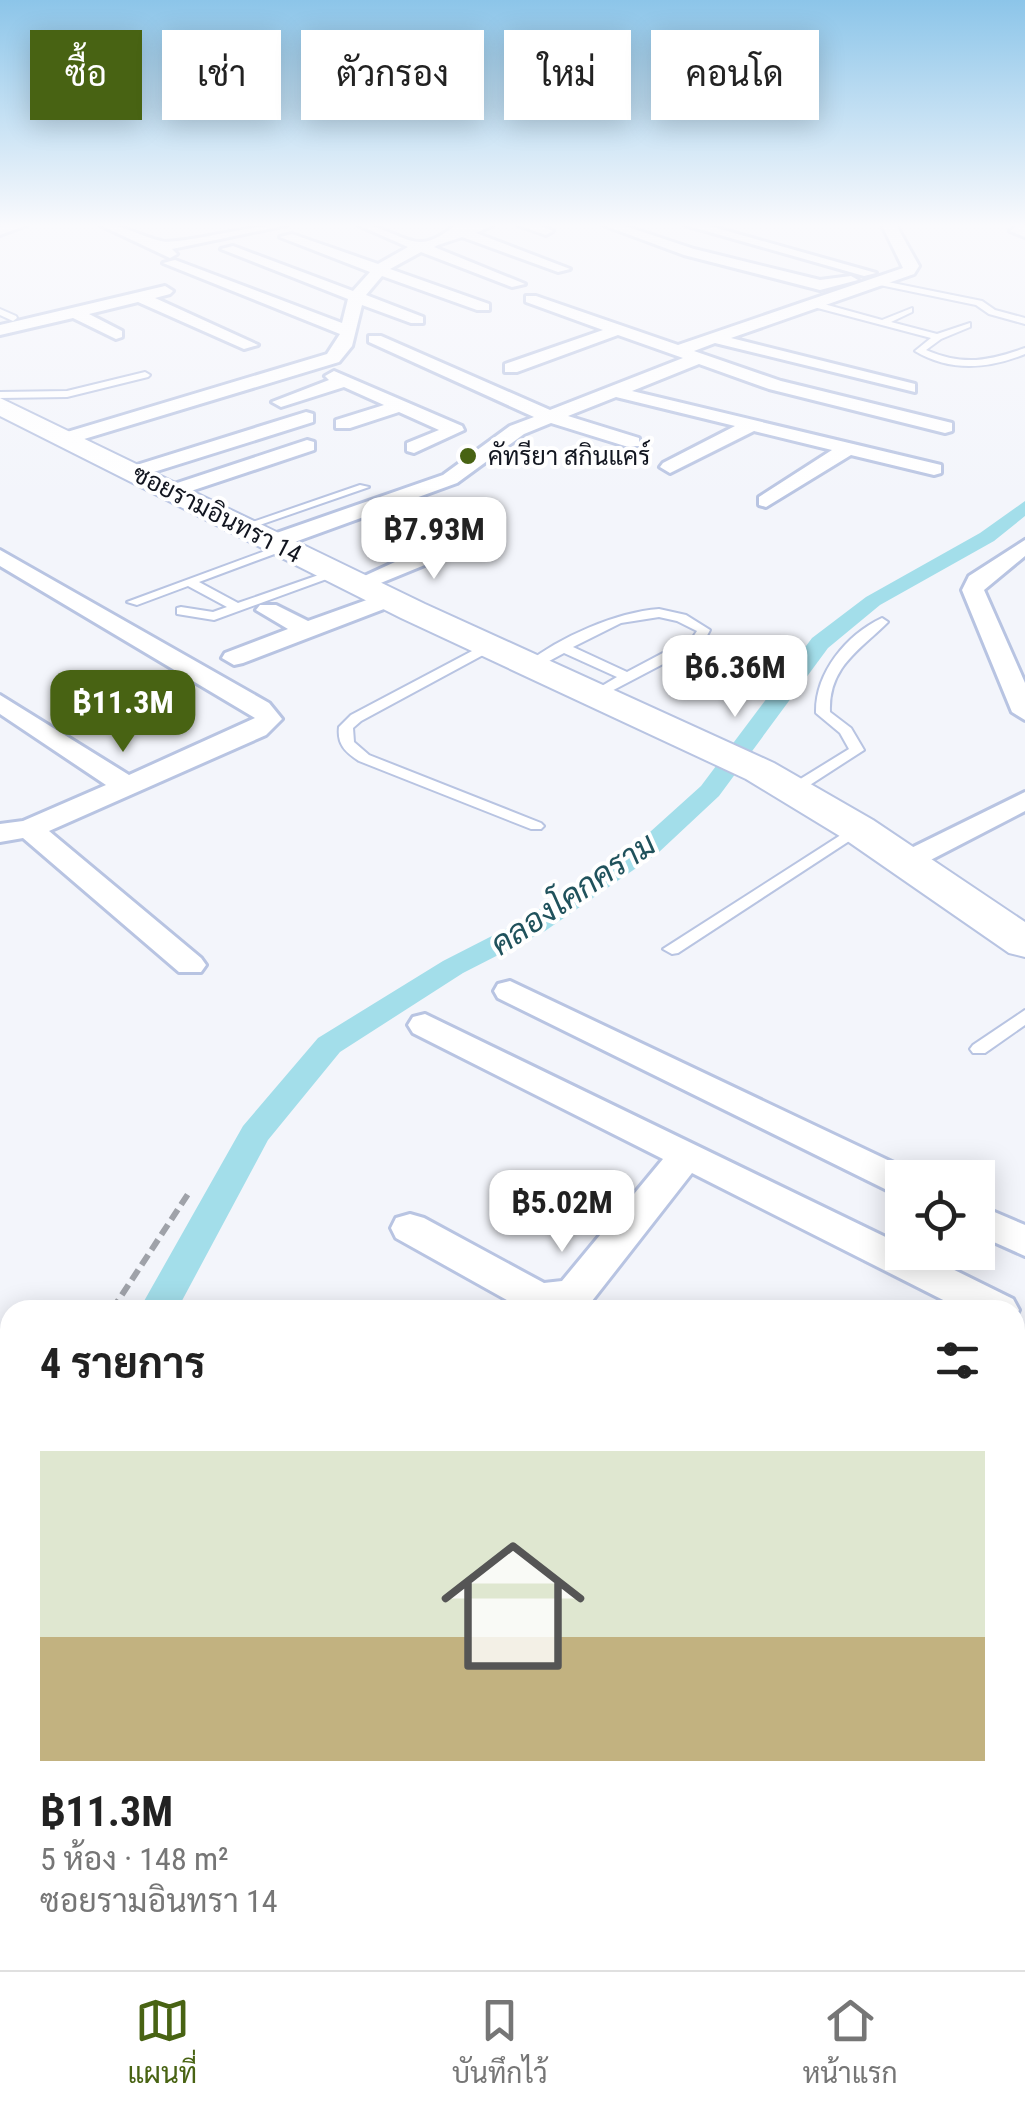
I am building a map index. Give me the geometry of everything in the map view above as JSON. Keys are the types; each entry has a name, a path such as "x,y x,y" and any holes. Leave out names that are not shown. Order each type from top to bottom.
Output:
{"street":[{"path":"4,323 43,317"},
{"path":"83,317 116,334"},
{"path":"185,317 250,346"},
{"path":"313,317 347,331"},
{"path":"64,439 333,358 346,345 351,317"},
{"path":"409,317 417,320"},
{"path":"581,317 792,389 945,427"},
{"path":"677,351 775,317"},
{"path":"511,368 618,330"},
{"path":"713,338 908,388"},
{"path":"375,339 550,416 632,442"},
{"path":"278,545 450,480 517,430 699,358"},
{"path":"281,402 339,378 454,430 443,438 414,447"},
{"path":"612,391 934,468"},
{"name":"ซอยรามอินทรา 14","path":"0,406 389,600 597,693 777,780 907,861 1025,943"},
{"path":"343,424 399,406"},
{"path":"670,467 768,409"},
{"path":"121,466 306,418"},
{"path":"121,466 228,423"},
{"path":"443,438 484,452"},
{"path":"172,491 307,446"},
{"path":"766,502 848,448"},
{"path":"1025,546 978,580 974,590 1025,712"},
{"path":"347,579 424,557 412,549"},
{"path":"0,556 260,708 269,719 257,730 14,831"},
{"path":"234,658 389,600"},
{"path":"268,610 307,630"},
{"path":"0,702 125,785"},
{"path":"907,861 1025,800"},
{"path":"14,831 190,965"},
{"path":"510,991 885,1174"},
{"path":"425,1025 979,1300"},
{"path":"410,1228 539,1299 574,1296 686,1154"},
{"path":"995,1227 1025,1242"}],"lane":[{"path":"860,317 938,337"},
{"path":"882,323 895,317"},
{"path":"967,325 938,337 920,351 976,366 993,365 1025,351"},
{"path":"0,394 67,394 144,374"},
{"path":"244,527 364,488"},
{"path":"132,602 278,545"},
{"path":"181,611 206,616 347,579"},
{"path":"189,582 238,608"},
{"path":"533,664 646,610 662,611 704,630 698,640 597,693"},
{"path":"777,780 857,750 846,731 823,713 821,700 824,686 844,652 882,622"},
{"path":"491,645 356,718 346,727 344,740 348,749 364,758 536,826"},
{"path":"564,648 626,676"},
{"path":"672,949 858,829"},
{"path":"979,1049 1025,1016"}],"path":[{"path":"119,1300 190,1191"}],"waterway":[{"name":"คลองโคกคราม","path":"164,1300 255,1134 329,1045 453,967 535,925 649,847 710,791 820,643 873,601 987,537 1025,507"}],"place":[{"name":"คัทรียา สกินแคร์","path":"468,456"}]}
